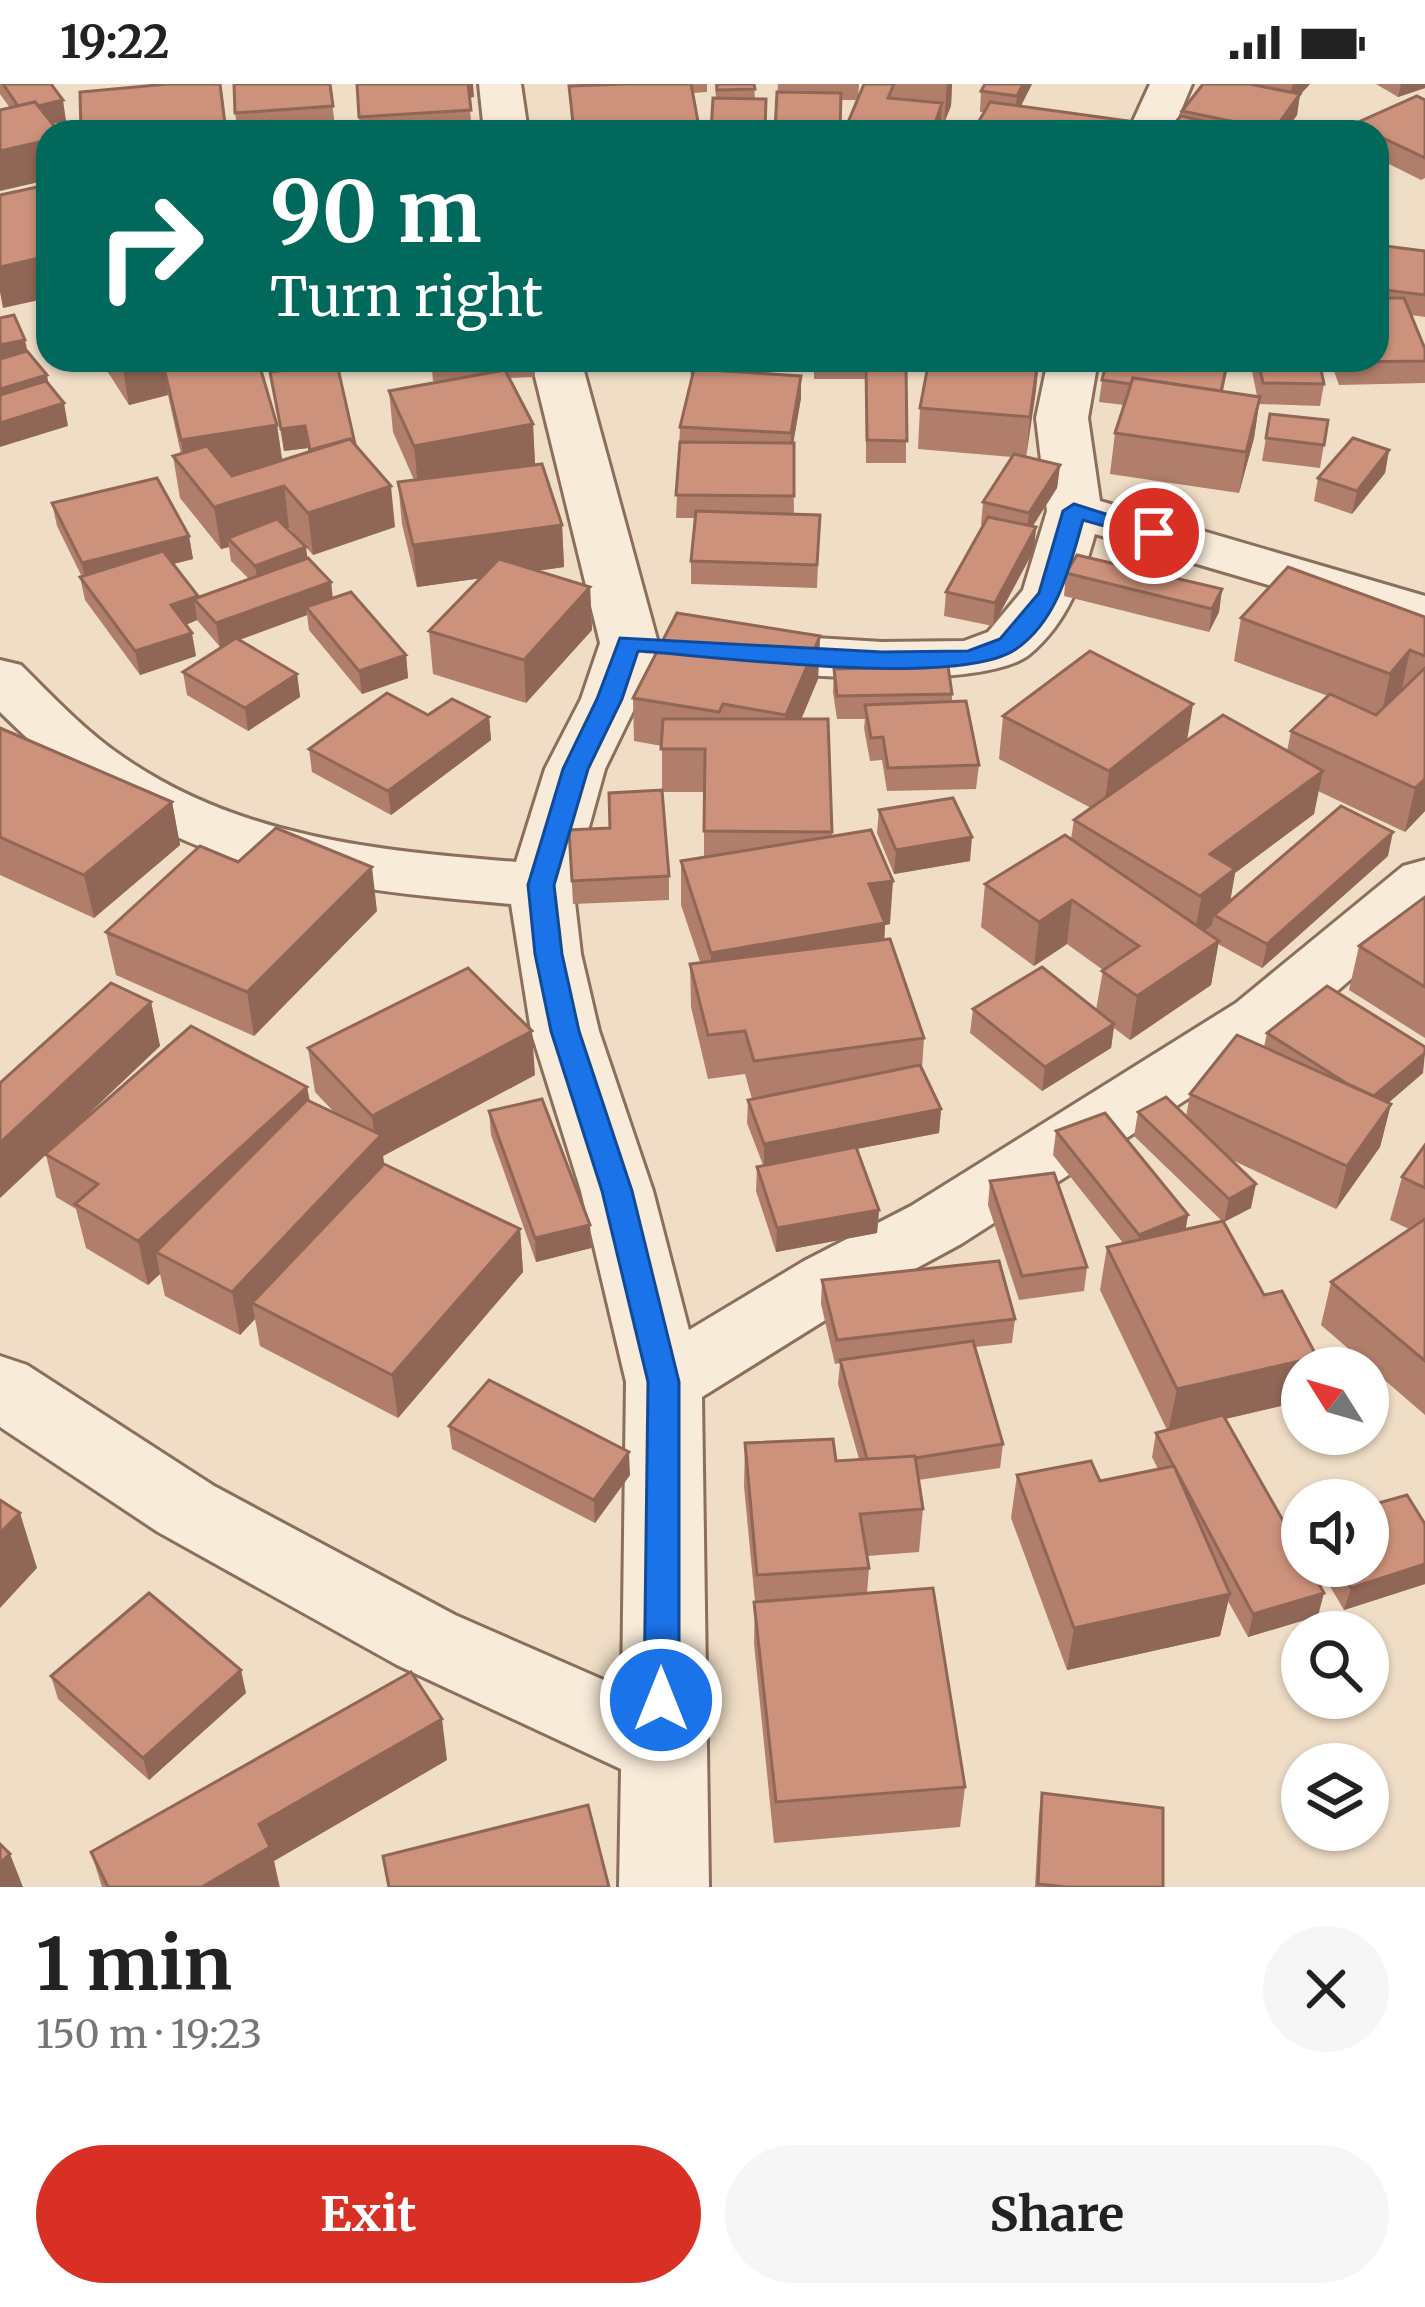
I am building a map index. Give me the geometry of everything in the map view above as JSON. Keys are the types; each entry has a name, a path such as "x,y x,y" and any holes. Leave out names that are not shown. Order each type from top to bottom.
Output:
{"street":[{"path":"500,84 504,120"},
{"path":"1155,120 1171,84"},
{"path":"559,372 628,643 610,699 575,769 541,885 548,954 565,1031 617,1191 664,1382 664,1887"},
{"path":"628,643 882,660 971,658 1008,644 1050,594 1074,511 1062,418 1071,372"},
{"path":"1074,511 1425,614"},
{"path":"0,678 102,772 169,812 253,845 399,873 541,885"},
{"path":"664,1382 830,1281 936,1225 1260,1020 1425,881"},
{"path":"0,1387 186,1509 406,1630 662,1746"}],"building":[{"path":"3,84 51,84 63,100 18,106"},
{"path":"220,84 224,120 81,120 80,92"},
{"path":"234,84 330,84 333,106 235,113"},
{"path":"357,84 468,84 471,110 359,117"},
{"path":"691,84 698,120 573,120 569,86"},
{"path":"717,84 754,84 755,89 717,90"},
{"path":"864,84 894,84 888,98 942,103 936,120 849,120"},
{"path":"985,84 1023,84 1017,96 981,91"},
{"path":"1203,84 1249,84 1300,94 1281,120 1226,120 1182,111"},
{"path":"777,92 841,93 840,120 776,120"},
{"path":"1417,96 1425,100 1425,158 1389,141 1389,120 1363,120"},
{"path":"713,98 766,99 765,120 712,120"},
{"path":"35,102 49,120 36,120 36,143 0,151 0,110"},
{"path":"990,102 1121,120 980,120"},
{"path":"36,187 36,259 0,267 0,195"},
{"path":"1389,246 1425,251 1425,295 1389,290"},
{"path":"1389,298 1404,298 1425,349 1425,361 1389,361"},
{"path":"14,315 25,340 0,345 0,318"},
{"path":"27,351 36,362 36,372 47,375 0,389 0,359"},
{"path":"165,372 262,372 277,425 181,440"},
{"path":"270,372 339,372 355,444 350,439 310,450 305,426 281,429"},
{"path":"506,372 533,424 414,446 389,391"},
{"path":"693,372 801,376 791,433 680,427"},
{"path":"866,372 906,372 907,441 867,440"},
{"path":"927,372 1036,372 1030,417 920,408"},
{"path":"1104,372 1225,372 1221,391 1133,378 1131,384 1102,380"},
{"path":"1261,372 1322,372 1324,384 1263,383"},
{"path":"1133,378 1260,397 1246,452 1115,433"},
{"path":"46,381 64,403 0,423 0,395"},
{"path":"1270,414 1328,420 1324,445 1266,438"},
{"path":"1353,438 1389,450 1357,491 1318,478"},
{"path":"350,439 391,486 308,513 284,486 214,507 173,456 207,446 232,476"},
{"path":"680,442 794,443 794,496 676,495"},
{"path":"1014,454 1060,465 1029,513 983,502"},
{"path":"542,464 562,525 413,545 398,482"},
{"path":"157,478 189,536 82,563 52,503"},
{"path":"696,511 820,515 817,565 691,561"},
{"path":"988,517 1036,527 995,603 946,592"},
{"path":"277,519 306,547 255,566 228,538"},
{"path":"163,551 198,596 171,605 192,633 135,651 80,577"},
{"path":"1077,555 1222,589 1212,609 1066,573"},
{"path":"308,558 331,582 216,623 194,599"},
{"path":"499,559 590,587 524,660 429,631"},
{"path":"1288,567 1425,617 1425,656 1410,650 1390,674 1241,618"},
{"path":"351,592 406,655 359,671 306,607"},
{"path":"677,613 820,636 786,715 723,704 719,712 633,698"},
{"path":"236,638 297,674 245,708 183,672"},
{"path":"1090,651 1193,704 1109,771 1003,716"},
{"path":"948,666 952,694 837,696 834,669"},
{"path":"1425,668 1425,779 1415,788 1291,731 1330,694 1376,715"},
{"path":"387,693 428,715 452,699 489,717 388,791 309,749"},
{"path":"966,701 979,765 888,768 883,737 871,738 865,705"},
{"path":"1223,715 1323,771 1210,854 1235,869 1200,896 1074,820"},
{"path":"663,719 828,719 832,832 704,831 705,749 661,749"},
{"path":"0,728 172,802 84,875 0,837"},
{"path":"662,790 669,876 572,881 569,830 610,828 609,793"},
{"path":"953,798 972,837 896,850 879,810"},
{"path":"1341,806 1393,832 1267,944 1214,915"},
{"path":"276,828 372,867 247,992 106,932 200,846 238,862"},
{"path":"871,830 893,881 869,884 885,923 711,953 681,861"},
{"path":"1065,835 1219,941 1137,996 1102,971 1139,946 1072,900 1039,922 985,884"},
{"path":"1425,897 1425,987 1359,946"},
{"path":"890,939 924,1038 754,1061 745,1031 708,1035 690,964"},
{"path":"1042,967 1114,1024 1045,1067 973,1009"},
{"path":"468,968 532,1031 372,1116 308,1048"},
{"path":"111,983 151,1002 0,1143 0,1083"},
{"path":"1327,986 1425,1047 1425,1053 1374,1096 1267,1033"},
{"path":"191,1026 307,1087 138,1241 75,1204 98,1184 45,1154"},
{"path":"1237,1035 1391,1104 1347,1166 1190,1094"},
{"path":"920,1065 941,1109 764,1144 748,1100"},
{"path":"1166,1097 1256,1184 1229,1199 1138,1112"},
{"path":"542,1099 590,1225 535,1238 489,1111"},
{"path":"307,1100 381,1135 232,1292 156,1252"},
{"path":"1105,1113 1188,1215 1139,1235 1056,1131"},
{"path":"1425,1145 1425,1188 1402,1177"},
{"path":"856,1147 879,1210 777,1228 757,1167"},
{"path":"384,1164 520,1229 392,1375 252,1303"},
{"path":"1054,1173 1087,1267 1022,1276 990,1181"},
{"path":"1425,1219 1425,1361 1331,1282"},
{"path":"1223,1221 1264,1295 1282,1291 1312,1347 1281,1347 1281,1365 1177,1389 1107,1247"},
{"path":"999,1261 1015,1319 837,1340 822,1280"},
{"path":"973,1341 1003,1444 915,1458 867,1459 840,1360"},
{"path":"489,1380 629,1452 594,1500 449,1426"},
{"path":"1223,1415 1281,1517 1281,1587 1321,1587 1324,1593 1253,1614 1156,1433"},
{"path":"833,1439 836,1461 915,1456 923,1509 860,1514 869,1568 757,1575 745,1443"},
{"path":"1091,1461 1100,1481 1174,1466 1230,1594 1074,1628 1017,1475"},
{"path":"1407,1495 1425,1524 1425,1564 1389,1576 1389,1500"},
{"path":"0,1500 20,1513 0,1533"},
{"path":"933,1588 965,1787 776,1802 754,1602"},
{"path":"149,1593 241,1670 143,1758 51,1676"},
{"path":"411,1672 442,1719 259,1824 270,1847 202,1887 108,1887 91,1852"},
{"path":"1042,1793 1163,1808 1163,1887 1038,1884"},
{"path":"588,1805 609,1887 389,1887 383,1856"},
{"path":"0,1844 10,1854 0,1863"}],"route":[{"path":"661,1700 664,1382 617,1191 565,1031 548,954 541,885 575,769 610,699 628,643 882,660 971,658 1008,644 1050,594 1074,511 1154,533"}]}
